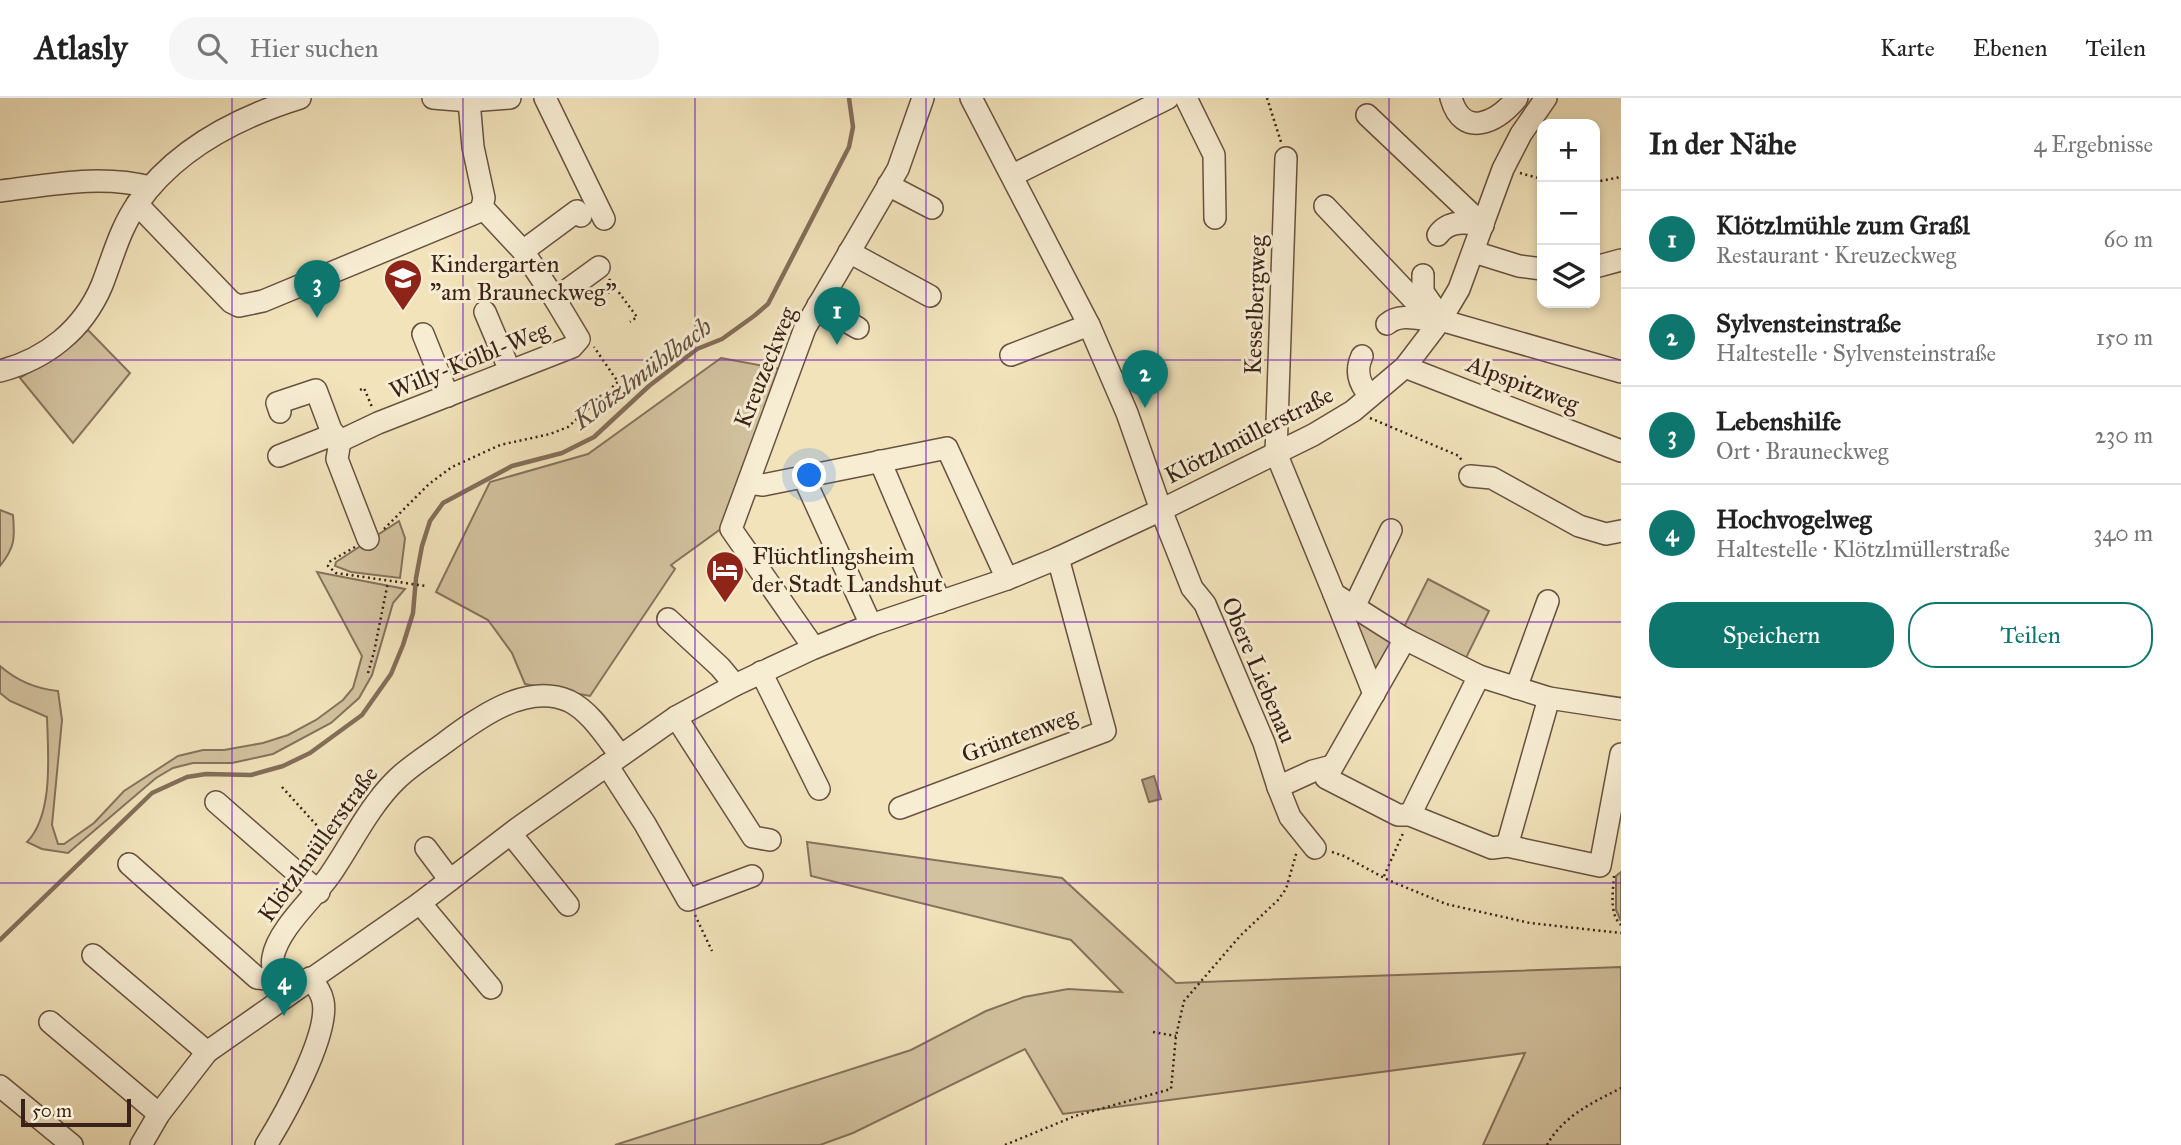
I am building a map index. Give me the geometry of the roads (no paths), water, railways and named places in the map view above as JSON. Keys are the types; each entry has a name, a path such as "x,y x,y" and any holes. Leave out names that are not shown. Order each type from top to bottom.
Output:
{"street":[{"path":"0,371 38,357 55,346 82,321 102,286 119,237 143,195 183,157 249,116 300,98"},
{"path":"433,98 469,102 508,98"},
{"path":"545,98 604,219"},
{"name":"Kreuzeckweg","path":"814,648 731,529 805,328 898,169 923,98"},
{"name":"Obere Liebenau","path":"971,98 1089,325 1126,413 1192,588 1205,604 1264,743 1290,817 1310,842"},
{"path":"1013,175 1168,98"},
{"path":"1186,98 1214,155 1215,218"},
{"path":"1451,98 1457,114 1473,124 1496,117 1517,98"},
{"name":"Klötzlmüllerstraße","path":"141,1145 159,1114 207,1052 283,987 310,978 420,903 511,834 676,717 735,685 814,648 1058,558 1313,435 1353,411 1405,366 1440,321 1459,289 1503,169 1521,134 1546,98"},
{"path":"0,191 104,180 130,182 216,288 239,306 262,301 329,274 471,215 482,206 484,198 473,147 469,102"},
{"path":"1367,114 1483,225"},
{"name":"Kesselbergweg","path":"1276,453 1286,158"},
{"path":"888,185 932,208"},
{"name":"Willy-Kölbl-Weg","path":"279,456 327,437 340,441 383,414 448,396 572,347 579,339 523,251 482,206"},
{"path":"1325,206 1430,317 1621,372"},
{"path":"523,251 577,211 581,216"},
{"path":"1438,235 1441,230 1452,225 1470,222 1483,225"},
{"path":"849,252 930,296"},
{"path":"1474,252 1519,266 1537,268"},
{"path":"1600,266 1621,260"},
{"path":"555,299 599,267"},
{"path":"1423,275 1423,292 1435,307 1440,321"},
{"path":"818,305 858,328"},
{"path":"485,312 510,371"},
{"path":"1387,324 1403,317 1440,321"},
{"path":"1012,355 1089,325"},
{"path":"423,334 448,396"},
{"path":"1362,356 1358,372 1360,383 1370,396"},
{"name":"Alpspitzweg","path":"1405,366 1621,451"},
{"path":"280,412 278,403 316,390 331,430 340,441 337,459 368,539"},
{"path":"749,483 763,485 804,478 947,448 1007,579"},
{"path":"1276,453 1374,694"},
{"path":"880,461 940,602"},
{"path":"1470,476 1492,478 1579,526 1606,534 1621,531"},
{"path":"804,478 871,625"},
{"path":"1354,607 1391,530"},
{"name":"Grüntenweg","path":"900,808 1105,731 1058,558"},
{"path":"1334,594 1405,639 1479,676 1549,698 1621,709"},
{"path":"1516,688 1548,601"},
{"path":"668,619 720,667 735,685"},
{"path":"1405,639 1326,778 1398,815 1410,815 1492,848 1507,846 1600,866 1621,754"},
{"path":"761,673 819,789"},
{"path":"1410,815 1479,676"},
{"name":"Klötzlmüllerstraße","path":"283,987 272,968 272,957 278,942 319,892 397,778 472,724 516,701 532,697 568,700 580,708 614,760"},
{"path":"1507,846 1549,698"},
{"path":"676,717 753,837 770,840"},
{"path":"614,760 645,824 688,900 751,876"},
{"path":"1278,787 1313,771 1332,766"},
{"path":"216,802 319,892"},
{"path":"511,834 568,905"},
{"path":"426,848 450,880"},
{"path":"129,864 257,978 283,987"},
{"path":"420,903 491,988"},
{"path":"93,955 207,1052"},
{"path":"266,1145 302,1078 323,1020 324,1003 320,991 310,978"},
{"path":"50,1021 159,1114"},
{"path":"0,1086 72,1145"}],"waterway":[{"name":"Klötzlmühlbach","path":"0,940 152,793 187,777 206,774 251,775 283,766 310,753 362,715 391,674 403,645 413,613 422,546 430,521 443,503 512,466 562,453 594,437 649,386 697,349 722,339 768,304 849,147 853,127 849,98"}],"place":[{"name":"Kindergarten \"am Brauneckweg\"","path":"403,312"},
{"name":"Lebenshilfe","path":"317,318"},
{"name":"Klötzlmühle zum Graßl","path":"837,345"},
{"name":"Sylvensteinstraße","path":"1145,408"},
{"name":"Flüchtlingsheim der Stadt Landshut","path":"725,604"},
{"name":"Hochvogelweg","path":"284,1016"}]}
